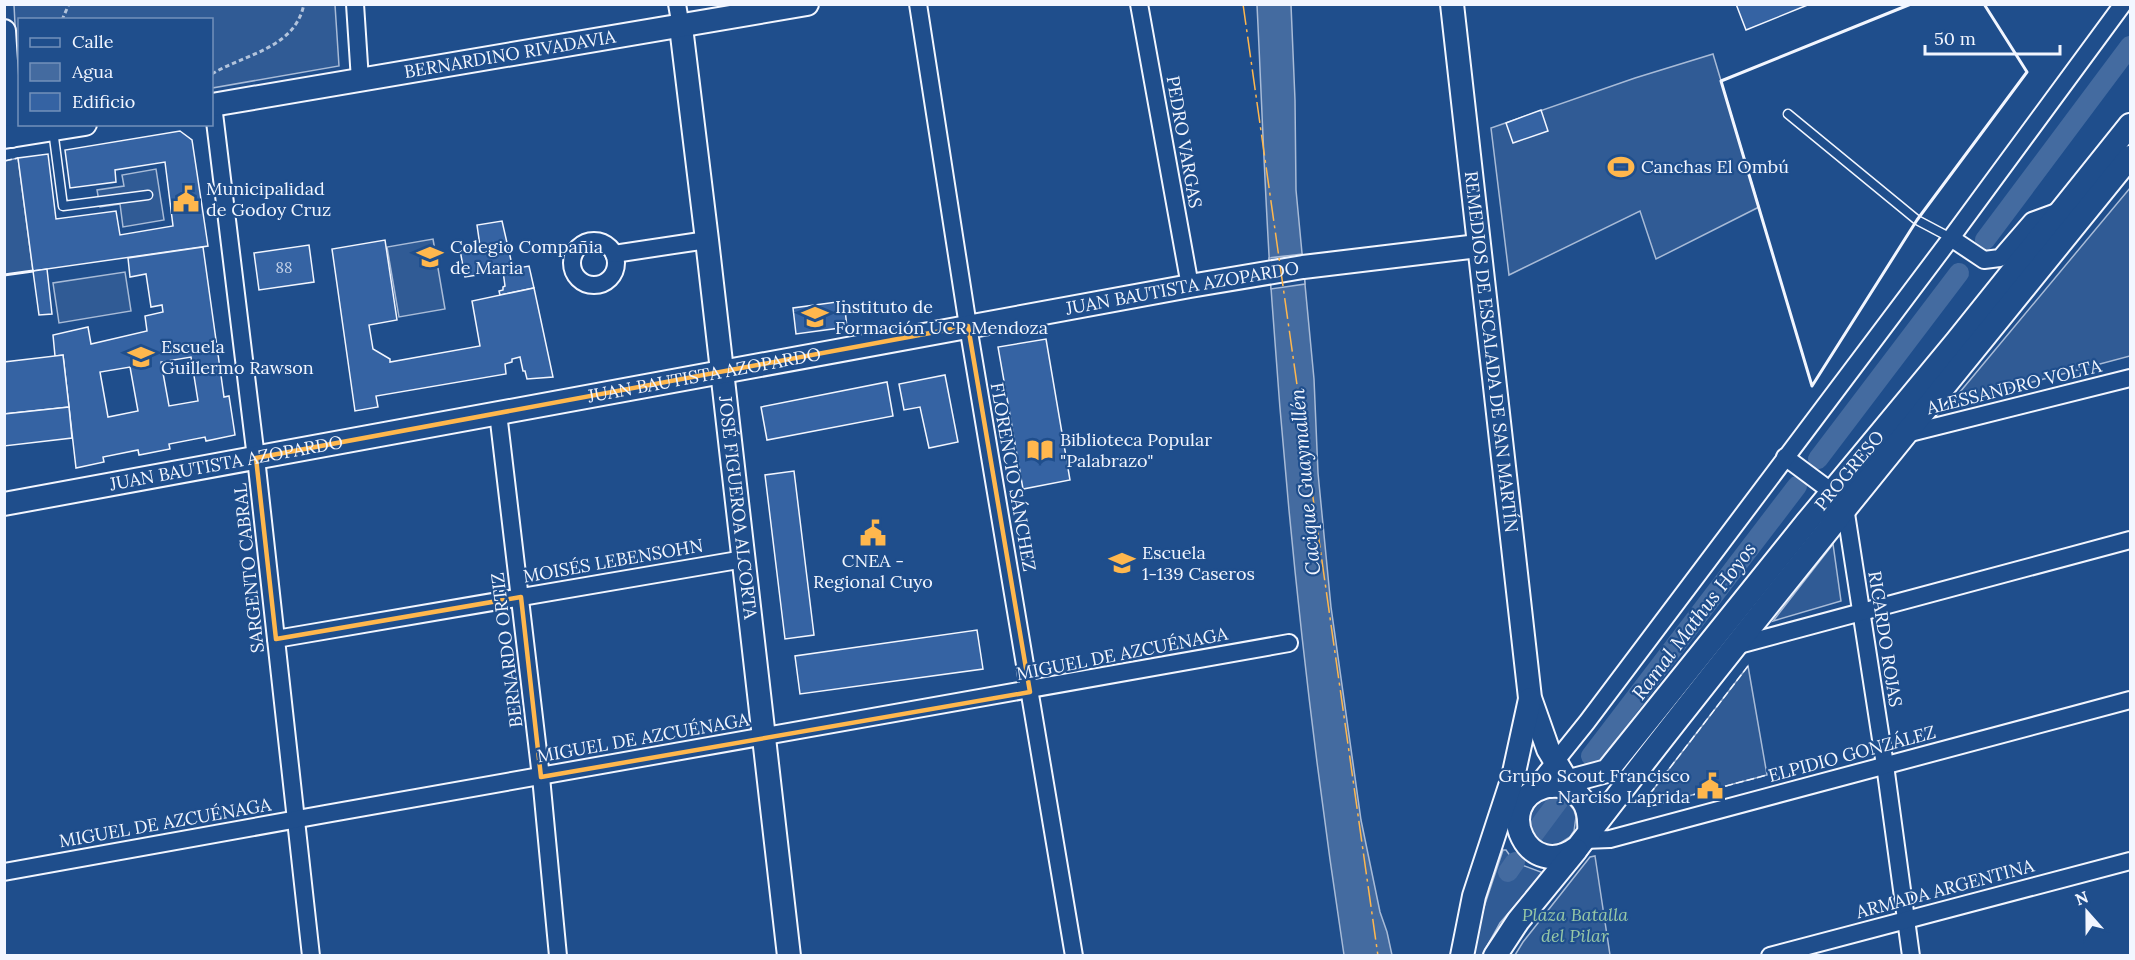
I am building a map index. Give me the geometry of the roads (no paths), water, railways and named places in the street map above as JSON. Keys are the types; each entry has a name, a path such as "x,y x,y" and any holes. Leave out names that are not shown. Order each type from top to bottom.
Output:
{"main road":[{"name":"BERNARDINO RIVADAVIA","path":"213,105 360,80 679,16 807,4"},
{"name":"REMEDIOS DE ESCALADA DE SAN MARTÍN","path":"1452,4 1530,698 1563,786"},
{"name":"JOSÉ FIGUEROA ALCORTA","path":"679,16 789,956"},
{"path":"4,31 8,136 72,126"},
{"name":"PROGRESO","path":"1563,786 1607,771 1833,496 2130,125"},
{"name":"PROGRESO","path":"1495,956 1518,921 1735,646 1833,496 1906,434 2130,157"},
{"name":"JUAN BAUTISTA AZOPARDO","path":"4,504 1190,286 1303,267 1478,246"},
{"name":"REMEDIOS DE ESCALADA DE SAN MARTÍN","path":"1463,946 1478,884 1514,777 1530,698"},
{"path":"1478,884 1502,836 1522,805 1536,790 1563,786 1586,805 1589,813 1583,840 1569,853 1561,856 1542,855 1525,844 1518,825 1522,805 1514,777"}],"street":[{"path":"356,4 360,80"},
{"name":"FLORENCIO SÁNCHEZ","path":"918,4 968,326 1074,956"},
{"name":"PEDRO VARGAS","path":"1139,4 1190,286"},
{"path":"1522,805 1587,722 1785,456 1957,242 2123,4"},
{"name":"SARGENTO CABRAL","path":"213,113 256,458 311,956"},
{"path":"1957,242 1984,260 2000,258 2032,221 2062,210"},
{"path":"614,254 707,240"},
{"name":"ALESSANDRO VOLTA","path":"1906,434 2130,378"},
{"name":"BERNARDO ORTIZ","path":"498,413 541,777 558,956"},
{"path":"1785,456 1833,496"},
{"name":"RICARDO ROJAS","path":"1833,496 1861,612 1911,956"},
{"path":"1735,646 2130,540"},
{"name":"MOISÉS LEBENSOHN","path":"276,639 744,559"},
{"name":"MIGUEL DE AZCUÉNAGA","path":"4,872 764,736 1030,692 1289,642"},
{"name":"ELPIDIO GONZÁLEZ","path":"1583,840 1610,839 2130,700"},
{"path":"1541,730 1550,737 1561,737 1587,722"},
{"name":"ARMADA ARGENTINA","path":"1770,956 2130,861"}],"lane":[{"path":"1788,114 1917,220 1957,242"},
{"path":"52,129 63,206 148,195"}],"water":[{"name":"Cacique Guaymallén","path":"1257,5 1291,5 1296,190 1314,379 1318,473 1331,607 1361,820 1380,912 1392,955 1344,955 1332,874 1301,630 1285,466 1265,191"}],"waterway":[{"name":"Ramal Mathus Hoyos","path":"1985,240 2130,46"},
{"name":"Ramal Mathus Hoyos","path":"1818,459 1959,273"},
{"name":"Ramal Mathus Hoyos","path":"1591,756 1797,486"},
{"name":"Ramal Mathus Hoyos","path":"1533,835 1559,800"},
{"name":"Ramal Mathus Hoyos","path":"1508,872 1515,862"}],"place":[{"name":"Canchas El Ombú","path":"1621,167"},
{"name":"Municipalidad de Godoy Cruz","path":"186,199"},
{"name":"Colegio Compañia de Maria","path":"430,257"},
{"name":"Instituto de Formación UCR Mendoza","path":"815,317"},
{"name":"Escuela Guillermo Rawson","path":"141,357"},
{"name":"Biblioteca Popular \"Palabrazo\"","path":"1040,450"},
{"name":"CNEA - Regional Cuyo","path":"873,533"},
{"name":"Escuela 1-139 Caseros","path":"1122,563"},
{"name":"Grupo Scout Francisco Narciso Laprida","path":"1710,786"}],"park label":[{"name":"Plaza Batalla del Pilar","path":"1575,925"}]}
